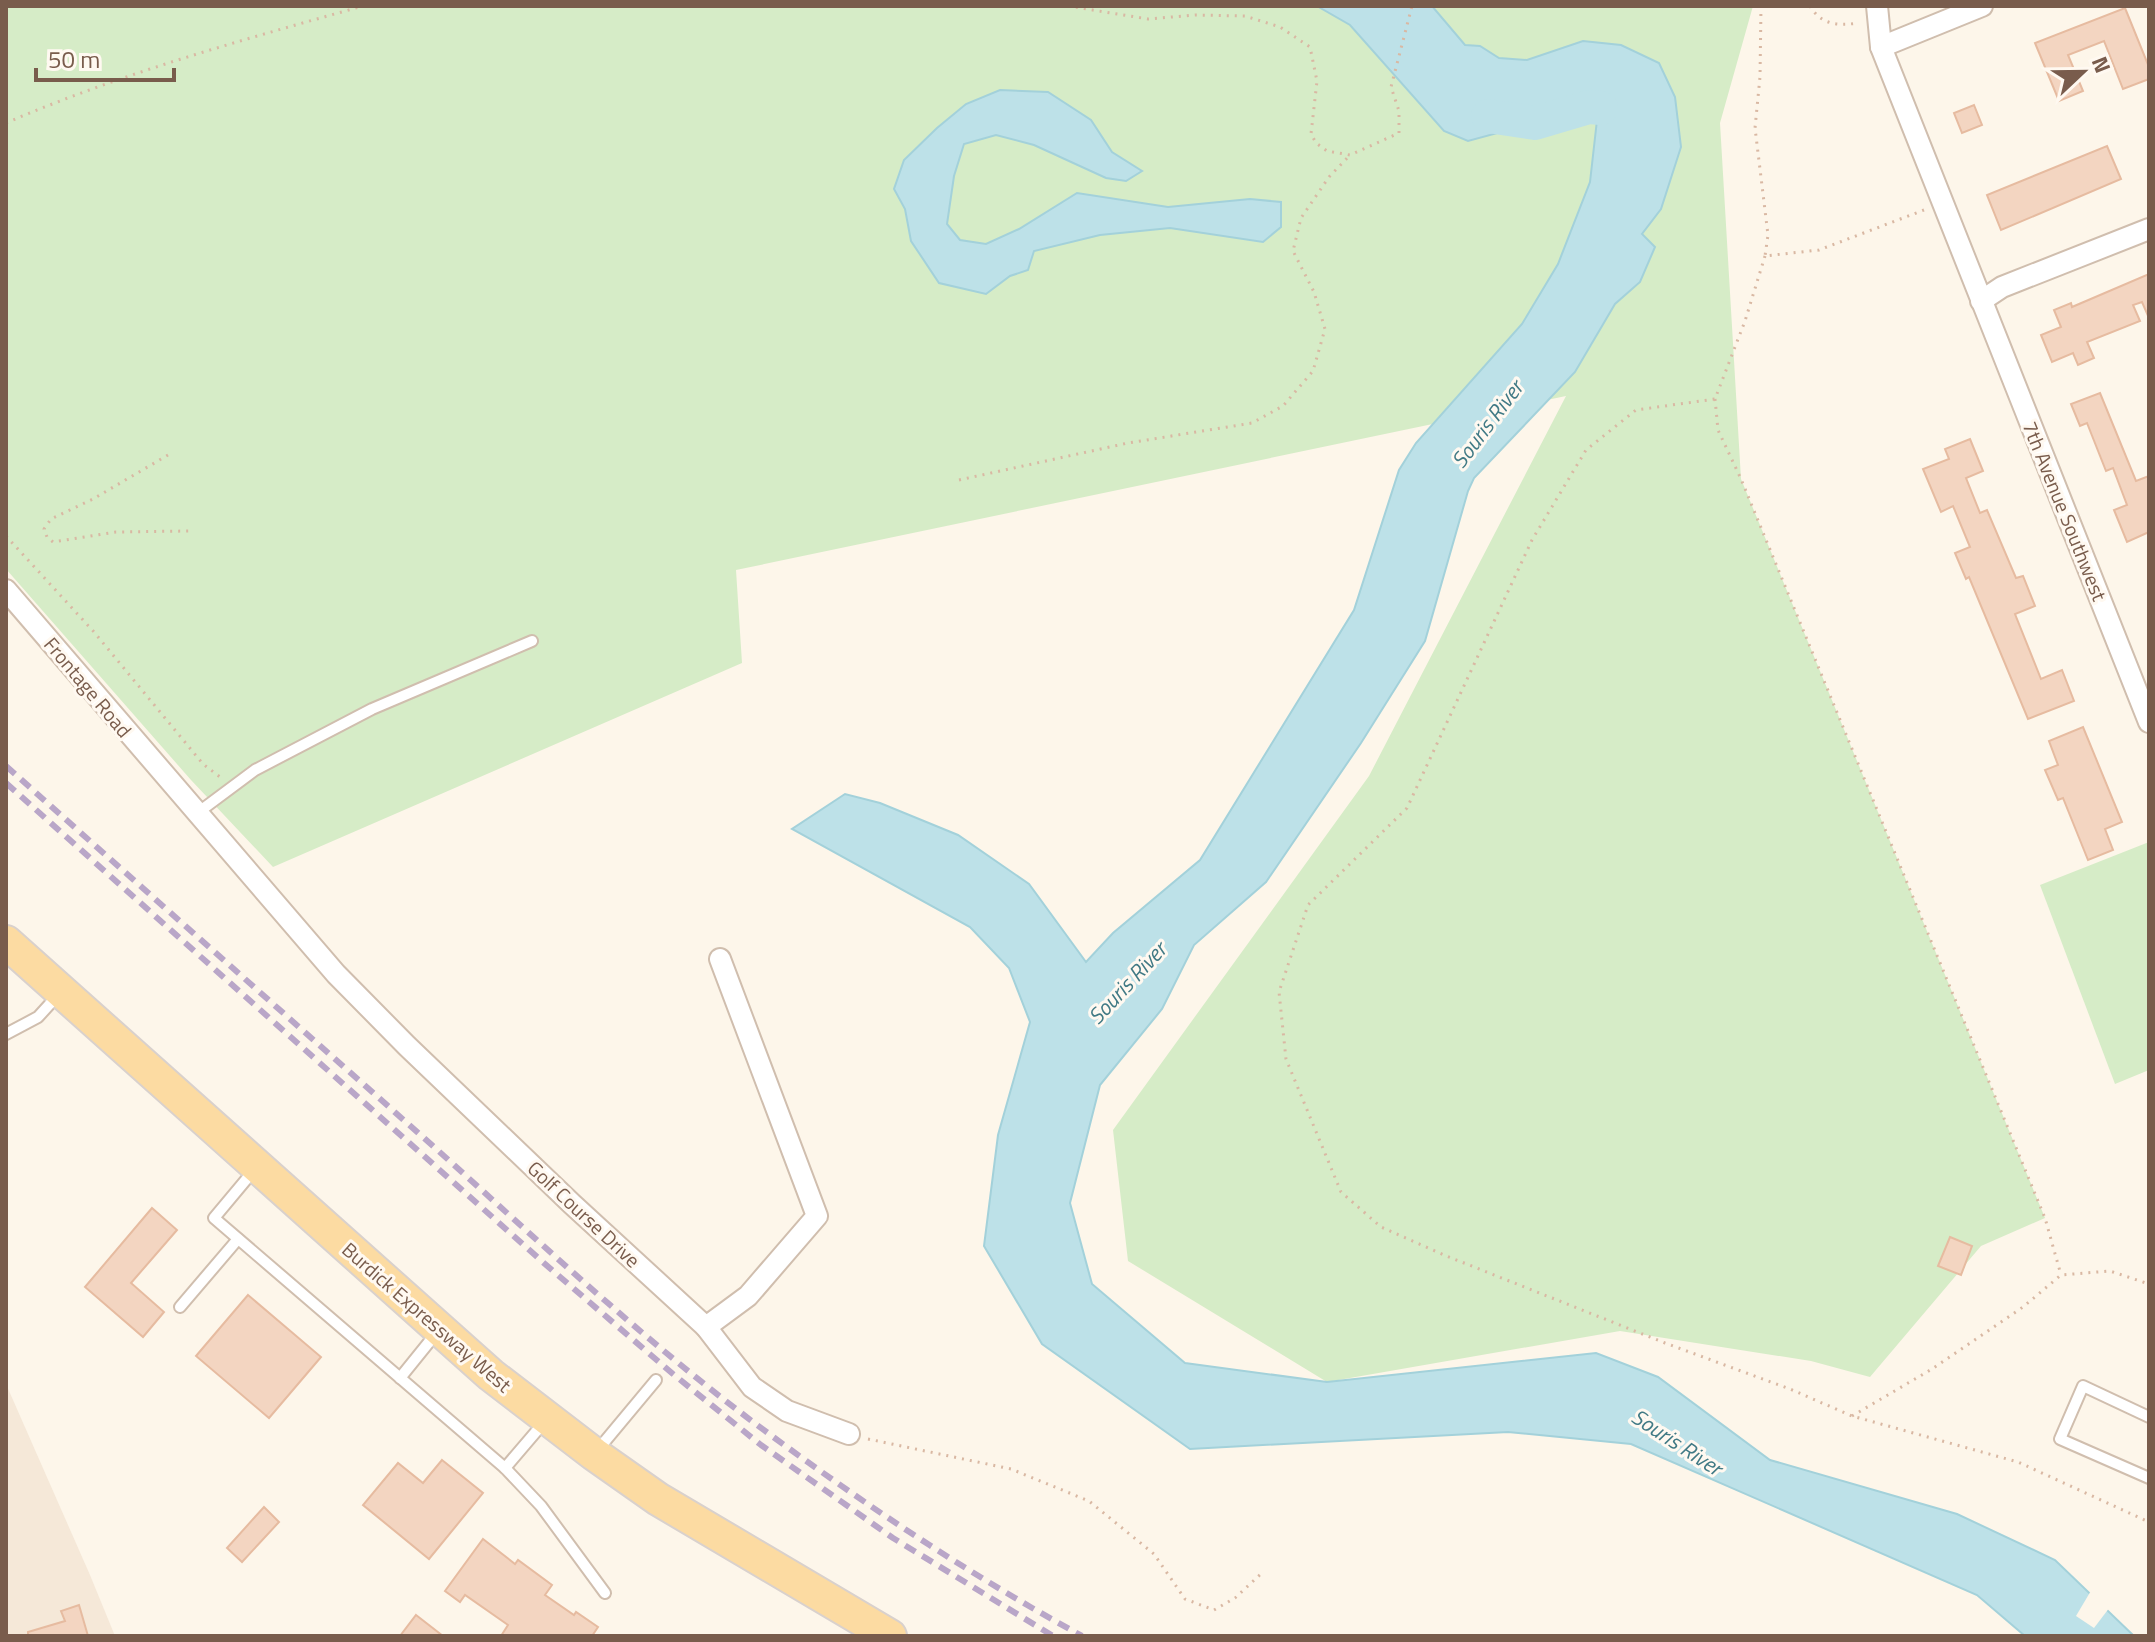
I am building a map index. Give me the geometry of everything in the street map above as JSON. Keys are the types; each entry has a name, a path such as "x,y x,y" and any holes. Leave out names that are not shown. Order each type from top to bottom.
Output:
{"main road":[{"name":"Burdick Expressway West","path":"6,942 491,1375 658,1499 890,1636"}],"street":[{"path":"1881,47 1982,6"},
{"name":"7th Avenue Southwest","path":"1878,13 1881,47 2149,722"},
{"path":"1981,301 2002,287 2149,229"},
{"name":"Frontage Road","path":"6,590 171,783"},
{"name":"Golf Course Drive","path":"171,783 336,974 572,1204 706,1327 752,1387 787,1411 849,1434"},
{"path":"706,1327 748,1296 817,1216 720,959"}],"lane":[{"path":"196,814 255,770 372,709 532,641"},
{"path":"6,1034 38,1017 61,991"},
{"path":"258,1165 214,1218 505,1468 541,1506 605,1593"},
{"path":"180,1307 238,1239"},
{"path":"400,1378 440,1330"},
{"path":"594,1454 656,1380"},
{"path":"2149,1417 2083,1386 2060,1439 2149,1478"},
{"path":"505,1468 547,1418"}],"path":[{"path":"6,123 75,93 178,58 363,6"},
{"path":"1068,6 1148,19 1196,15 1245,16 1280,27 1310,47 1317,81 1311,134 1316,143 1327,151 1350,155"},
{"path":"959,480 1128,443 1252,423 1283,406 1313,371 1325,329 1314,292 1293,251 1301,218 1329,177 1350,155 1399,133 1399,111 1391,87 1412,6"},
{"path":"1761,6 1760,77 1755,128 1768,235 1765,256 1745,321 1715,399 1718,430 1741,479 2045,1218 2061,1275"},
{"path":"1810,6 1828,23 1842,25 1878,13"},
{"path":"1765,256 1819,250 1943,203"},
{"path":"1715,399 1636,410 1586,450 1532,540 1407,808 1308,905 1279,992 1286,1059 1341,1192 1381,1227 1852,1416 2018,1462 2149,1522"},
{"path":"168,455 93,499 51,519 44,529 53,542 116,532 189,531"},
{"path":"6,536 94,632 203,764 233,787"},
{"path":"1852,1416 1932,1369 2023,1307 2061,1275 2110,1271 2149,1284"},
{"path":"849,1434 1011,1469 1089,1501 1154,1554 1185,1599 1214,1610 1235,1598 1264,1571"}],"shaded area":[{"path":"6,1384 90,1575 115,1636 6,1636"}],"green space":[{"path":"6,6 1753,6 1720,123 1741,479 2045,1218 1981,1246 1870,1377 1811,1361 1620,1331 1327,1382 1128,1261 1113,1130 1369,776 1566,396 736,570 742,663 273,867 191,780 6,569"},
{"path":"2149,842 2149,1070 2115,1084 2040,885"}],"water":[{"path":"1317,6 1432,6 1465,45 1480,46 1499,58 1527,60 1583,41 1621,45 1659,63 1675,97 1681,147 1661,209 1642,234 1655,247 1640,282 1615,304 1575,372 1474,478 1425,641 1361,743 1266,882 1194,945 1162,1009 1100,1085 1070,1203 1092,1284 1185,1363 1327,1382 1596,1353 1658,1377 1770,1460 1957,1514 2055,1560 2134,1636 2025,1636 1977,1595 1631,1444 1508,1432 1190,1449 1042,1344 984,1246 998,1135 1030,1022 1009,968 970,927 792,829 845,794 880,803 958,835 1029,884 1086,962 1113,933 1200,860 1354,610 1399,470 1416,443 1522,324 1558,264 1590,182 1597,120 1556,117 1468,141 1444,131 1350,25"},
{"path":"1000,90 1048,92 1091,120 1112,152 1142,171 1126,181 1106,178 1034,145 996,135 964,144 954,176 947,224 960,240 986,244 1019,229 1077,193 1168,207 1250,199 1281,202 1281,227 1263,242 1170,228 1100,235 1034,251 1028,270 1010,276 986,294 939,283 911,241 905,209 894,189 904,160 937,128 966,104"}],"pier":[{"path":"2092,1589 2110,1607 2094,1628 2076,1616"}],"building":[{"path":"2125,8 2149,67 2149,79 2123,89 2104,41 2068,55 2083,91 2059,101 2035,43"},
{"path":"1974,105 1982,125 1962,133 1954,113"},
{"path":"2107,146 2121,179 2001,230 1987,195"},
{"path":"2149,274 2149,318 2142,302 2133,305 2140,321 2087,342 2094,358 2078,365 2073,353 2052,362 2041,335 2061,327 2054,310 2071,303 2072,307"},
{"path":"2100,393 2136,481 2149,476 2149,532 2127,542 2114,510 2127,505 2113,468 2106,471 2087,423 2080,426 2071,404"},
{"path":"1970,439 1983,471 1966,478 1980,513 1987,510 2016,578 2023,576 2035,606 2015,614 2041,679 2062,670 2074,701 2028,719 1969,577 1966,579 1955,553 1970,547 1953,506 1941,512 1923,469 1949,459 1945,449"},
{"path":"2083,727 2122,822 2105,829 2113,850 2088,860 2063,798 2058,800 2045,770 2058,765 2049,741"},
{"path":"152,1208 177,1230 131,1283 164,1312 143,1337 85,1287"},
{"path":"1950,1237 1972,1246 1961,1275 1938,1266"},
{"path":"248,1295 321,1357 269,1418 196,1356"},
{"path":"442,1460 483,1493 429,1559 363,1505 398,1463 423,1483"},
{"path":"264,1507 279,1522 242,1562 227,1548"},
{"path":"483,1539 515,1564 518,1560 552,1585 545,1595 598,1627 592,1636 501,1636 508,1625 465,1595 460,1602 445,1591"},
{"path":"79,1605 88,1636 28,1636 28,1632 65,1621 61,1611"},
{"path":"416,1615 443,1636 400,1636"}],"waterway":[{"name":"Souris River","path":"1488,116 1535,123 1589,107 1601,108"}],"railway":[{"path":"6,766 557,1258 727,1402 885,1516 1082,1636"},
{"path":"6,783 545,1264 673,1374 761,1445 893,1538 1053,1636"}]}
